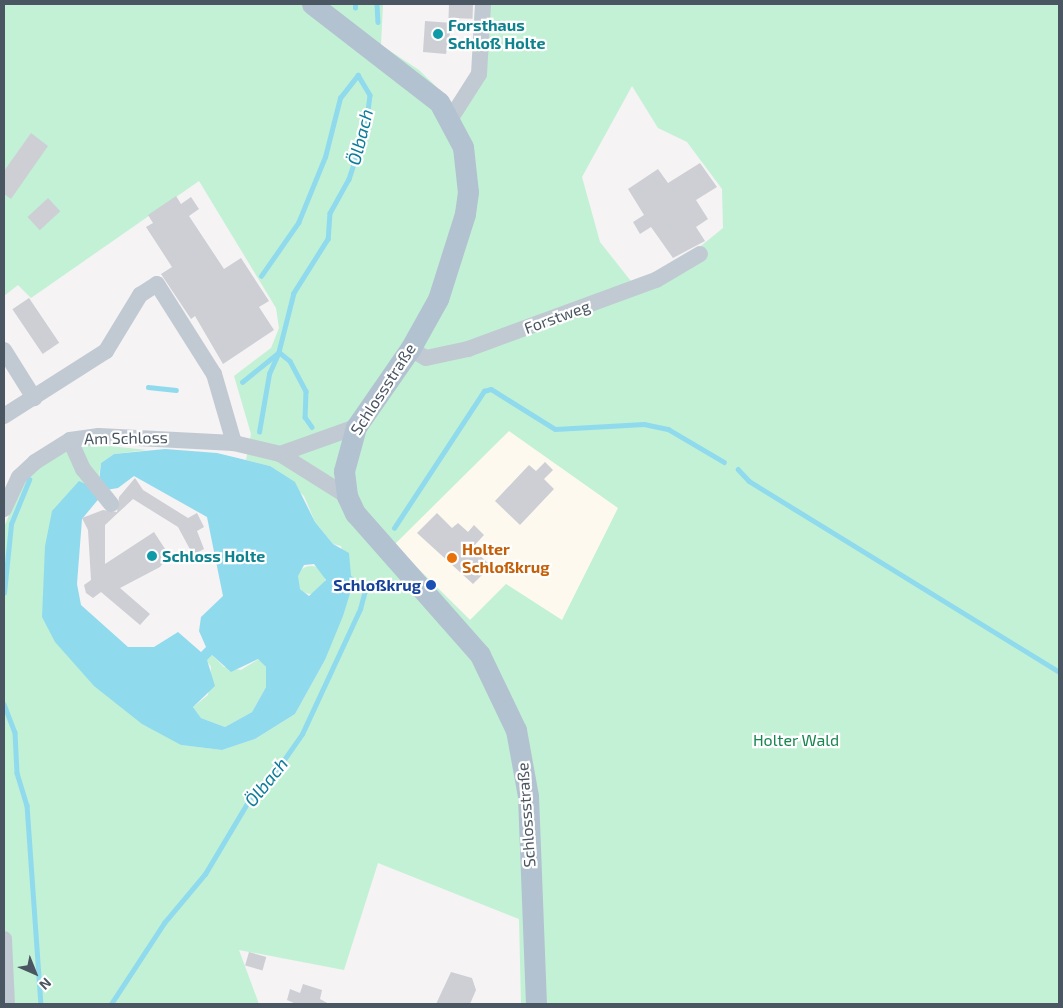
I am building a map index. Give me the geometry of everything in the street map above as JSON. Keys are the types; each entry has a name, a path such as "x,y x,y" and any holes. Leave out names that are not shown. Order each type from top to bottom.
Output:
{"main road":[{"name":"Schlossstraße","path":"312,4 340,30 411,77 452,118 467,168 465,214 438,299 410,350 356,427 346,451 347,496 377,542 480,655 516,730 528,796 536,1004"}],"street":[{"path":"452,118 479,74 483,4"},
{"name":"Forstweg","path":"410,350 426,358 468,349 656,280 700,254"},
{"path":"4,416 106,350 140,295 157,284 214,374 234,443"},
{"path":"4,350 34,398"},
{"path":"280,454 356,427"},
{"name":"Am Schloss","path":"5,500 19,477 35,462 70,440 169,437 234,443 280,454 347,496"},
{"path":"70,440 103,494"},
{"path":"4,938 8,1004"}],"shaded area":[{"path":"509,431 618,508 563,621 506,584 471,620 394,544"}],"green space":[{"name":"Holter Wald","path":"4,4 383,4 381,45 419,70 454,104 473,70 475,4 1059,4 1059,1004 521,1004 519,919 378,863 344,970 239,950 259,1004 4,1004 4,527 24,480 59,452 91,444 147,450 114,454 101,463 98,481 92,487 42,617 181,745 222,750 255,739 295,714 325,660 352,587 341,546 333,544 315,522 304,496 270,466 246,460 251,434 234,376 271,348 279,328 276,308 199,181 31,298 18,285 4,296","holes":["632,86 658,128 687,142 722,189 723,228 696,250 634,285 600,242 582,177","509,431 618,508 562,620 506,584 470,620 394,545"]},
{"path":"311,566 321,570 325,580 321,590 311,594 301,590 297,580 301,570"},
{"path":"212,655 224,667 241,670 259,659 266,667 266,687 252,712 225,727 201,718 193,707 208,695 211,667 206,660"}],"water":[{"path":"165,449 217,453 270,466 295,482 315,522 333,544 349,553 352,587 343,616 325,660 295,714 255,739 222,750 181,745 142,724 94,686 55,642 42,617 45,546 52,511 79,481 92,487 99,481 101,463 114,454","holes":["134,476 207,517 223,596 201,617 199,631 206,647 201,652 178,632 154,647 128,647 81,605 77,584 82,519 106,490 118,488","314,564 326,580 309,596 300,589 298,576 304,565","212,655 231,672 258,659 266,667 266,687 252,712 225,727 201,718 193,707 215,686 207,660"]}],"building":[{"path":"449,4 473,5 472,19 449,18"},
{"name":"Forsthaus Schloß Holte","path":"425,21 452,23 446,54 423,52"},
{"path":"31,133 48,146 11,199 4,194 4,171"},
{"path":"700,163 717,187 696,200 708,219 696,227 705,241 673,258 651,227 640,234 633,222 644,215 628,189 658,169 668,183"},
{"path":"176,196 181,204 191,197 199,209 189,216 224,269 241,258 269,301 259,307 274,330 223,364 195,316 191,319 161,274 172,267 146,227 153,223 148,215"},
{"path":"48,198 60,211 40,230 28,217"},
{"path":"29,298 59,343 43,354 12,309"},
{"path":"545,462 553,470 544,479 554,489 520,525 495,501 529,465 536,471"},
{"path":"135,478 143,490 188,518 197,513 204,527 197,531 204,549 193,555 178,527 133,499 105,525 105,564 154,532 169,555 160,567 120,588 150,614 140,625 101,592 93,598 86,593 84,585 91,580 88,530 82,518 103,510 117,512 119,497"},
{"path":"437,513 452,528 458,523 468,532 474,525 484,535 472,548 491,566 473,584 417,533"},
{"path":"249,952 266,957 262,970 245,965"},
{"path":"451,972 472,978 476,990 470,1004 436,1004"},
{"path":"303,984 322,990 320,999 329,1004 296,1004 287,1000 290,989 300,993"}],"waterway":[{"name":"Ölbach","path":"377,4 378,22"},
{"name":"Ölbach","path":"261,276 298,223 325,157 340,98 358,75 370,95 366,128 349,179 330,213 328,239 294,293 279,352 290,361 306,391 305,417 312,427"},
{"name":"Ölbach","path":"259,432 269,374 279,352"},
{"name":"Ölbach","path":"242,382 278,353"},
{"name":"Ölbach","path":"148,387 176,390"},
{"path":"394,528 484,391 491,389 555,429 644,424 668,429 724,462"},
{"path":"738,469 749,481 1059,672"},
{"name":"Ölbach","path":"4,593 11,524 29,480"},
{"name":"Ölbach","path":"111,1004 164,923 205,874 255,790 272,777 302,734 360,609 365,590 347,576"},
{"name":"Ölbach","path":"4,704 15,732 17,773 27,805 41,1004"}],"place":[{"name":"Forsthaus Schloß Holte","path":"438,34"},
{"name":"Schloss Holte","path":"152,556"},
{"name":"Holter Schloßkrug","path":"452,558"},
{"name":"Schloßkrug","path":"431,585"}]}
